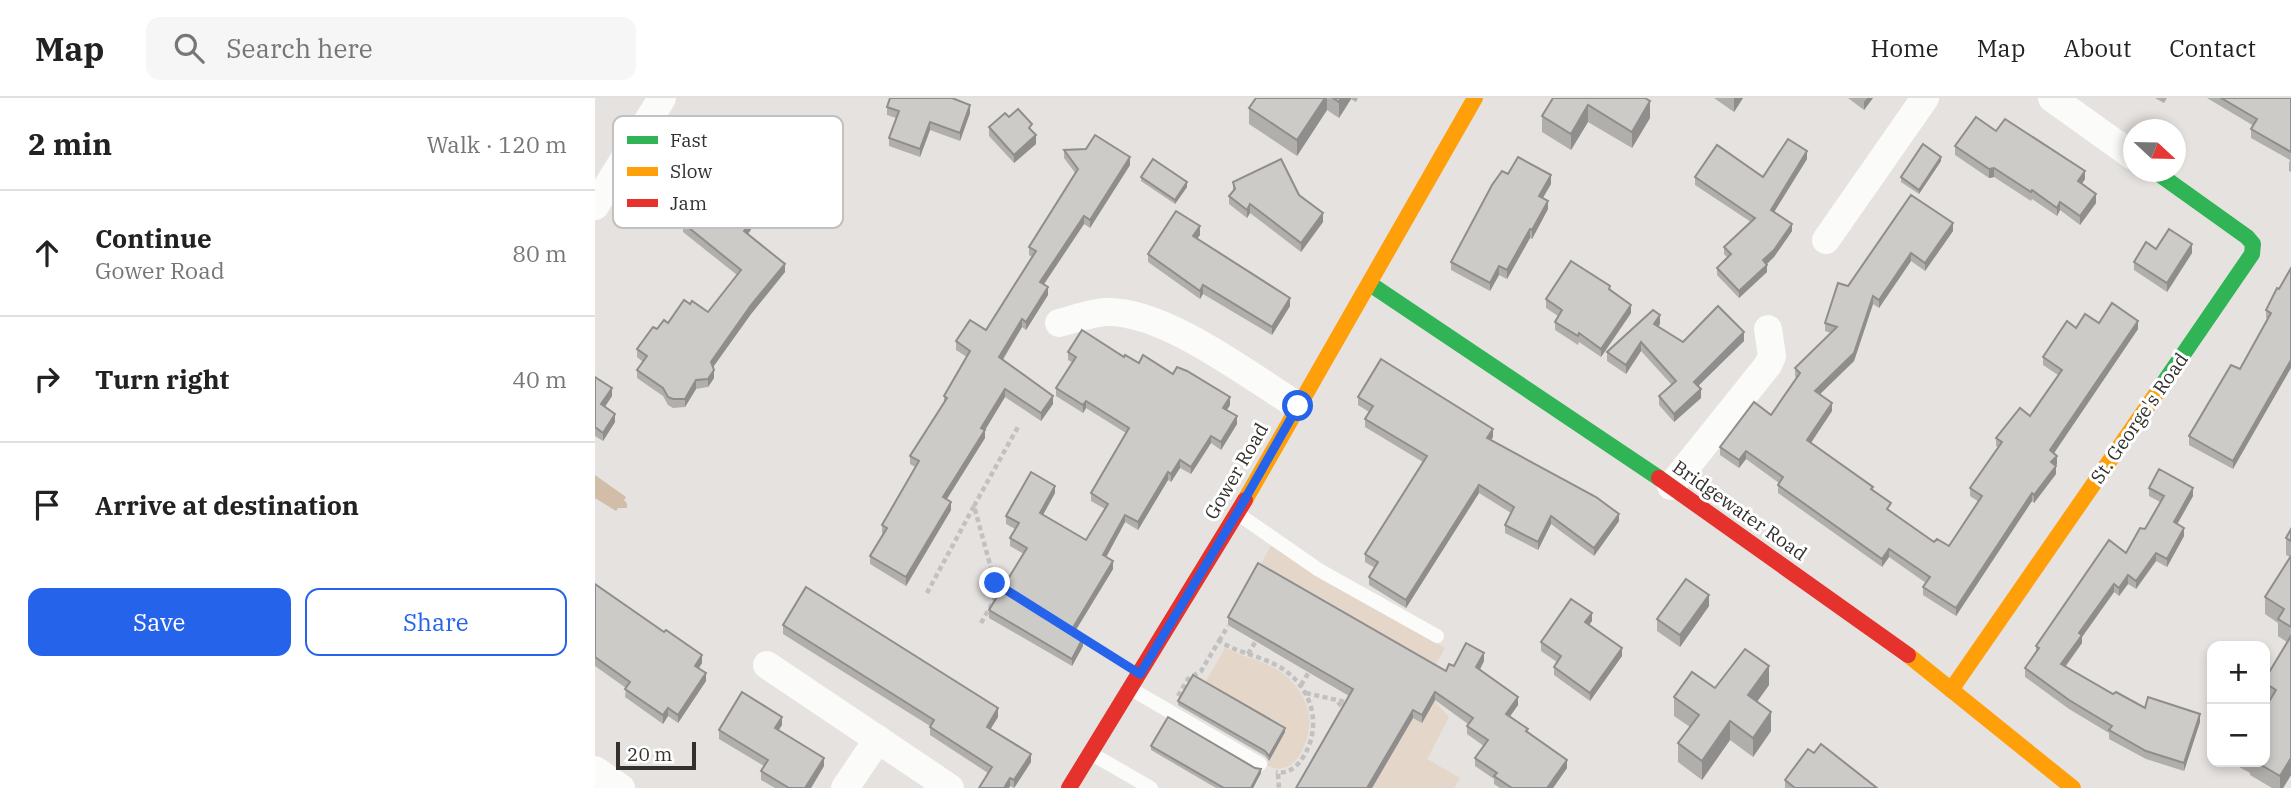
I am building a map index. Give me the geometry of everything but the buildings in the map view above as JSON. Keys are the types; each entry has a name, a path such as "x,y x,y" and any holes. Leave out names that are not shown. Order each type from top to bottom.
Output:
{"street":[{"path":"651,116 662,98"},
{"name":"Gower Road","path":"1069,788 1237,513 1475,98"},
{"path":"1826,240 1925,98"},
{"path":"2052,98 2123,149"},
{"path":"595,206 613,177"},
{"name":"St. George's Road","path":"1951,690 2252,254 2253,244 2248,237 2170,182"},
{"name":"Bridgewater Road","path":"1370,284 1671,486 1920,664 2066,786"},
{"path":"1059,323 1105,312 1138,315 1179,331 1298,406"},
{"path":"1671,486 1768,365 1772,356 1767,329"},
{"path":"767,665 950,788"},
{"path":"845,788 878,739"},
{"path":"595,770 621,788"}],"lane":[{"path":"1237,513 1319,570 1437,636"},
{"path":"1131,689 1259,764"},
{"path":"1091,754 1151,788"}],"path":[{"path":"927,593 1019,425"},
{"path":"974,506 995,583 1013,595"},
{"path":"981,623 1001,588"},
{"path":"1169,712 1188,679 1201,671 1228,625"},
{"path":"1070,631 1140,674"},
{"path":"1219,641 1278,666 1301,685 1313,709 1311,739 1307,751 1294,767 1290,771 1278,773 1259,764"},
{"path":"1248,654 1256,641"},
{"path":"1278,666 1283,657"},
{"path":"1301,685 1308,672"},
{"path":"1331,697 1336,688"},
{"path":"1306,693 1331,697 1357,706"},
{"path":"1338,700 1341,708 1352,715"},
{"path":"1338,700 1342,717"},
{"path":"1311,739 1318,743"},
{"path":"1294,767 1301,771"},
{"path":"1278,773 1279,788"}],"shaded area":[{"path":"595,475 626,497 624,500 627,508 618,508 616,511 595,498"},
{"path":"1272,544 1321,579 1445,648 1424,686 1420,685 1449,717 1427,759 1460,778 1454,788 1371,788 1390,647 1257,571"},
{"path":"1225,648 1278,670 1292,682 1303,697 1309,715 1308,735 1300,755 1286,767 1267,765 1285,732 1204,685"}],"traffic: fast":[{"path":"2158,391 2252,254 2253,244 2170,182"},
{"path":"1370,284 1659,478"}],"traffic: slow":[{"path":"1245,500 1475,98"},
{"path":"1951,690 2158,391"},
{"path":"1908,655 2073,788"}],"traffic: jam":[{"path":"1659,478 1908,655"},
{"path":"1069,788 1245,500"}],"route":[{"path":"995,583 1140,674 1298,406"}]}
